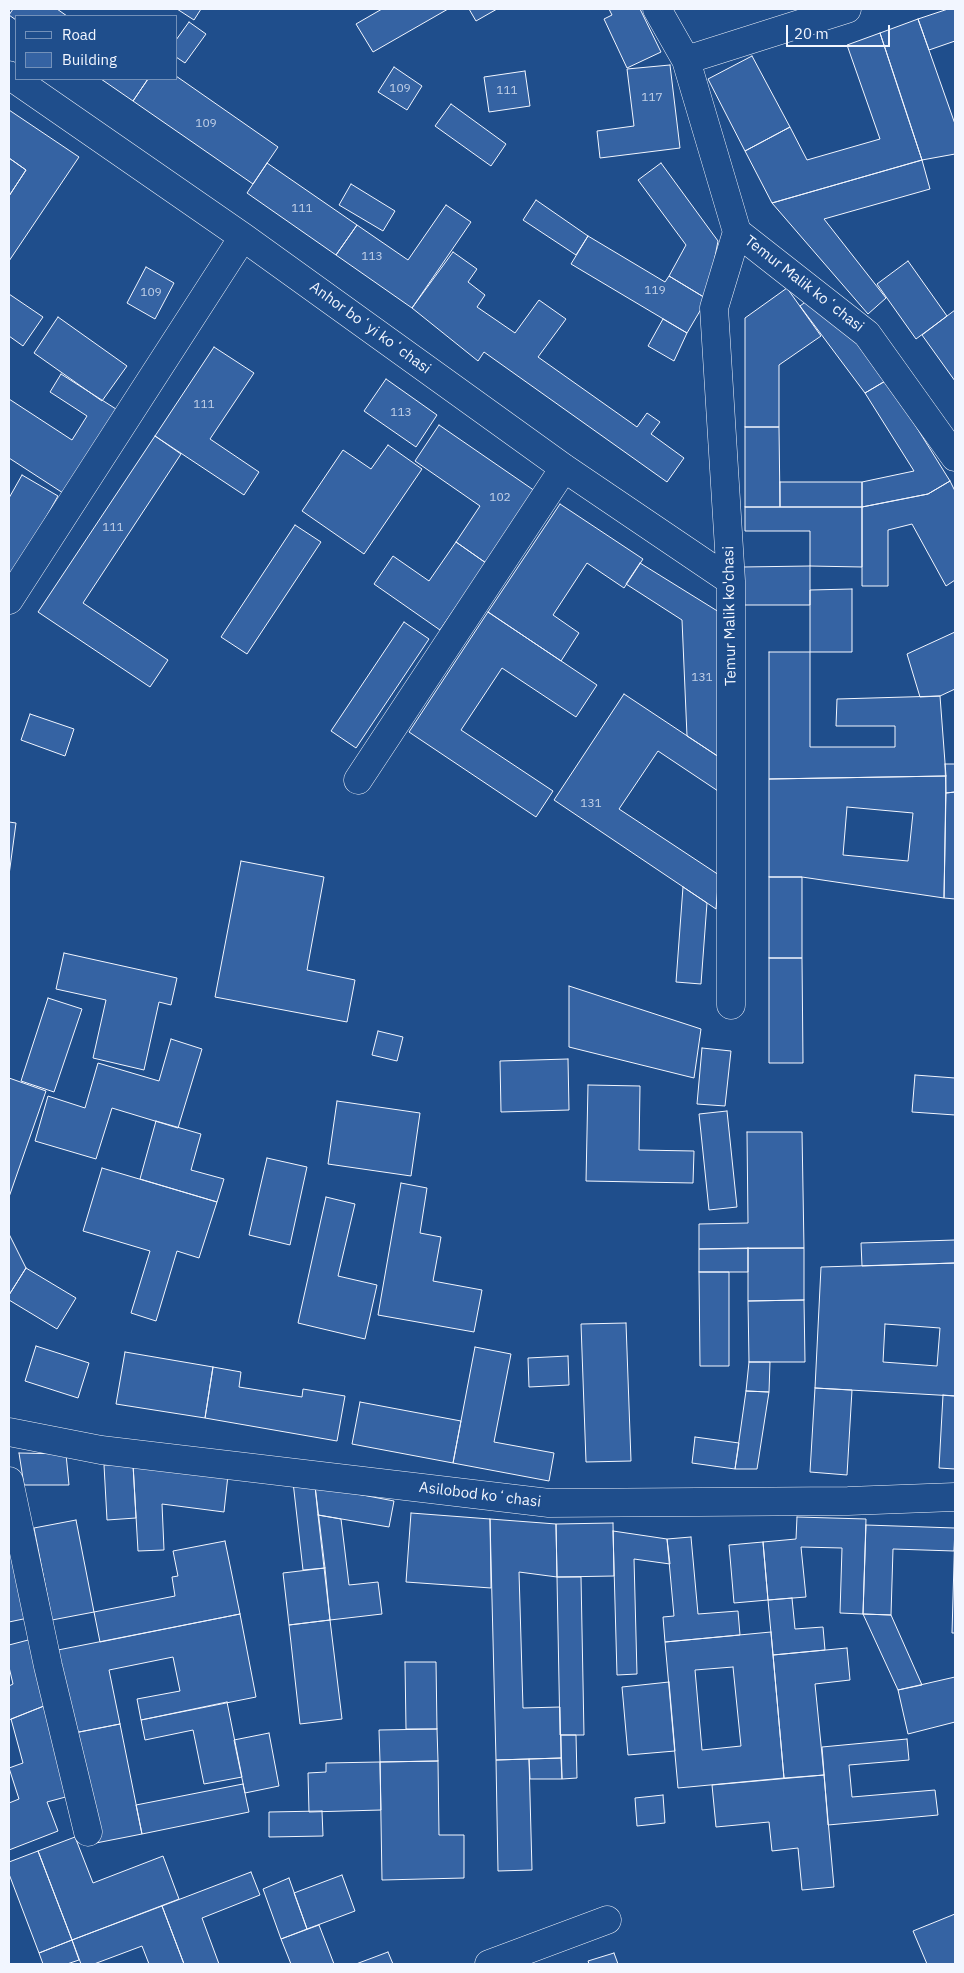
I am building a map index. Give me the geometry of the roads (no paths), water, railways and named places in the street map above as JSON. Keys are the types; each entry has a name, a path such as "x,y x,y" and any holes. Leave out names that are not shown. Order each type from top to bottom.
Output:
{"street":[{"name":"Temur Malik koʻchasi","path":"657,9 686,60 738,232 867,334 955,457"},
{"path":"686,60 847,9"},
{"name":"Anhor boʻyi koʻchasi","path":"16,80 243,236 564,468 731,581"},
{"name":"Temur Malik ko'chasi","path":"731,1005 731,581 714,308 738,232"},
{"path":"9,600 243,236"},
{"path":"358,780 564,468"},
{"name":"Asilobod koʻchasi","path":"9,1432 101,1450 549,1503 848,1501 955,1497"},
{"path":"9,1481 48,1666 88,1832"},
{"path":"489,1964 607,1920"}]}
